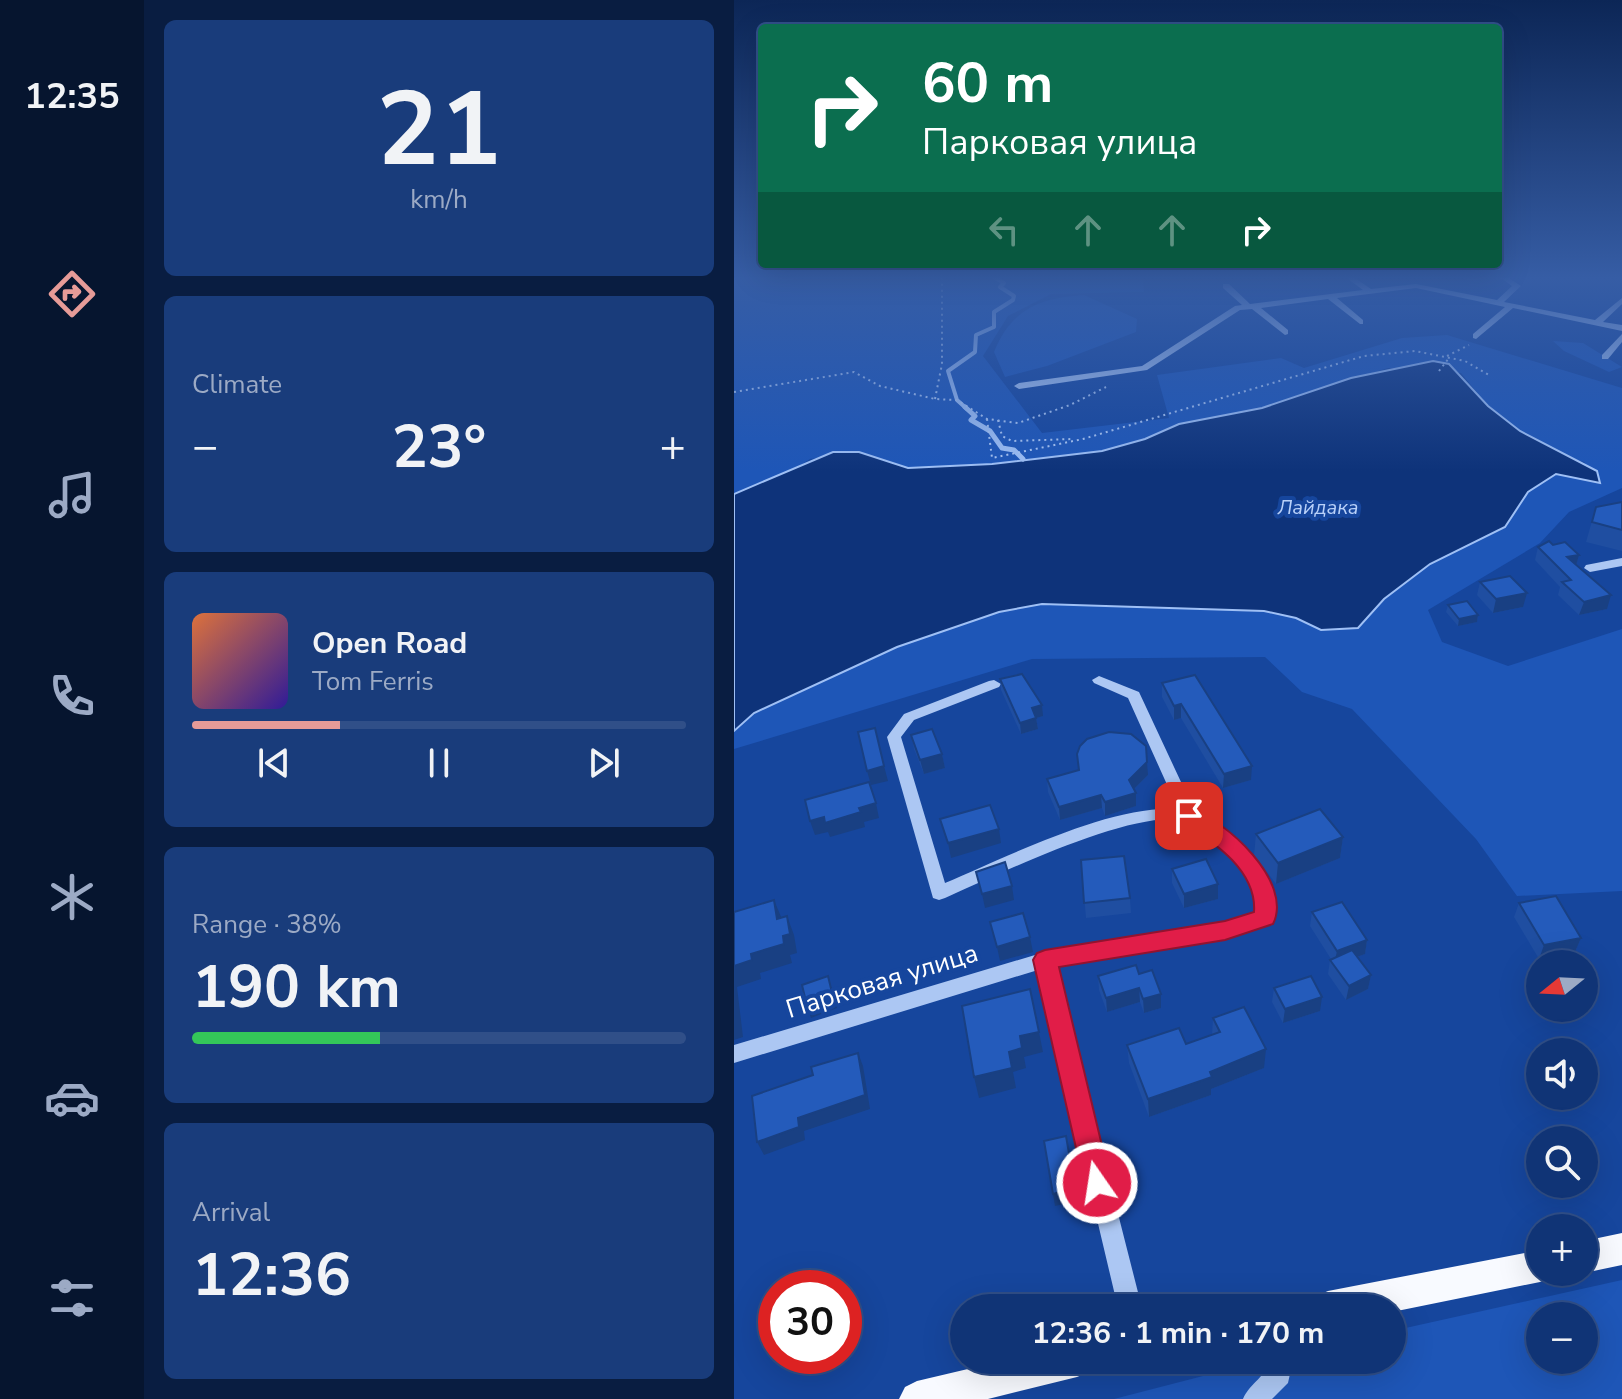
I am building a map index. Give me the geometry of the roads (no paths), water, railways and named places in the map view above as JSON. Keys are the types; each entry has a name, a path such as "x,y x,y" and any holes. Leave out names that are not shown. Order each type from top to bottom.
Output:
{"main road":[{"path":"1598,1254 1622,1249"},
{"path":"1399,1294 1526,1269"},
{"path":"917,1399 1020,1374"}],"street":[{"path":"1019,386 1144,368 1182,341"},
{"path":"1605,357 1618,341"},
{"path":"1590,568 1622,562"},
{"path":"1099,680 1134,695 1189,816"},
{"path":"994,684 909,717 894,737 939,893 1116,822 1175,812 1189,816"},
{"name":"Парковая улица","path":"734,1054 1045,960 1225,930 1265,917 1266,892 1231,843 1189,816"},
{"path":"1045,960 1127,1294"},
{"path":"1255,1399 1279,1374"}],"water":[{"name":"Лайдака","path":"1433,361 1449,364 1488,406 1520,431 1597,471 1600,483 1556,474 1528,492 1505,527 1430,564 1384,599 1358,628 1321,630 1296,618 1264,611 1042,604 999,612 897,647 754,713 734,731 734,494 833,452 859,452 908,468 992,464 1102,451 1145,439 1179,424 1262,408 1351,378"}],"waterway":[{"path":"967,409 957,400 948,371 975,352 976,341"},
{"path":"965,407 975,416 971,420 990,431 1002,448 1014,450 1023,459"}]}
